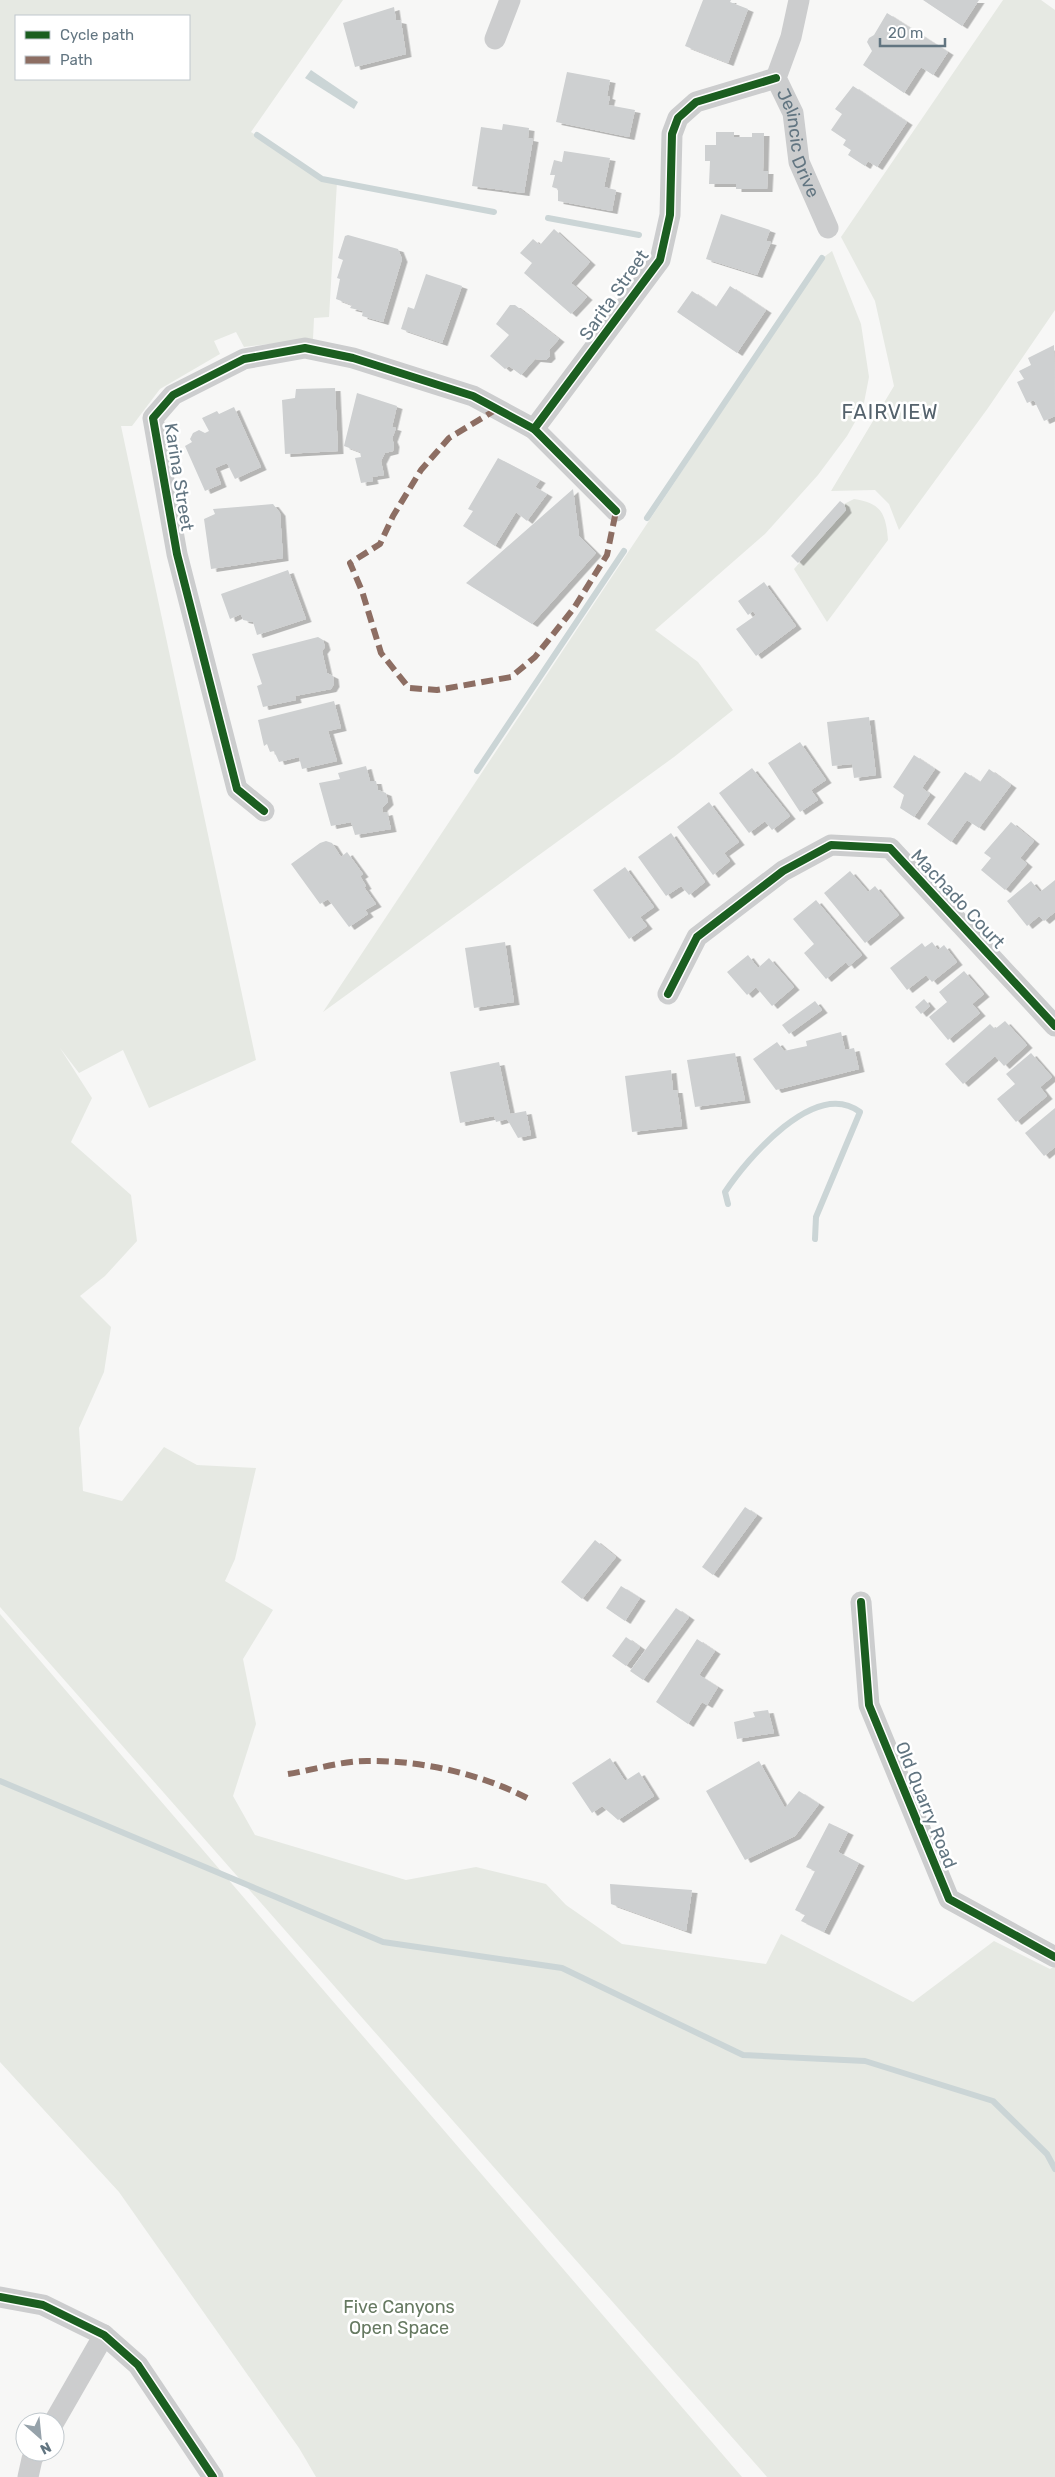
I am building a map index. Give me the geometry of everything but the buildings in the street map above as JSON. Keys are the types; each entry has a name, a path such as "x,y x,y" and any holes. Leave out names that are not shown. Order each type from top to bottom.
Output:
{"street":[{"path":"495,39 510,0"},
{"name":"Jelincic Drive","path":"799,0 791,37 776,78 793,113 799,162 828,228"},
{"name":"Sarita Street","path":"534,429 660,260 670,214 672,134 678,118 696,102 776,78"},
{"name":"Karina Street","path":"264,811 237,788 176,554 153,418 173,395 244,360 305,348 353,358 474,396 534,429 616,511"},
{"name":"Machado Court","path":"668,994 697,937 783,870 831,845 890,848 1055,1026"},
{"name":"Old Quarry Road","path":"861,1602 869,1705 949,1899 1055,1957"},
{"path":"0,2297 44,2305 104,2335 138,2365 213,2477"},
{"path":"60,2412 104,2335"},
{"path":"28,2477 32,2462"}],"green space":[{"path":"0,0 343,0 251,132 322,179 337,182 329,317 314,318 313,339 244,347 236,332 214,341 220,354 160,389 132,426 121,426 256,1060 149,1108 123,1050 79,1073 60,1048 92,1098 71,1142 131,1195 137,1241 105,1276 80,1296 111,1327 104,1372 79,1428 83,1491 122,1501 164,1447 197,1465 256,1468 235,1559 225,1581 273,1610 243,1659 256,1724 233,1796 255,1835 406,1880 476,1867 546,1884 566,1905 622,1944 766,1964 781,1934 913,2002 994,1941 1050,1969 1055,1966 1055,2477 767,2477 0,1607"},
{"path":"1003,0 1041,0 1055,10 1055,310 988,408 899,530 889,504 875,490 831,491 894,386 875,301 841,237"},
{"path":"832,251 861,324 869,377 863,408 847,436 818,475 765,534 655,630 698,662 733,710 674,757 323,1012 824,257"},
{"path":"854,499 870,503 880,510 886,522 888,540 827,622 794,569 846,510 844,504"},
{"name":"Five Canyons Open Space","path":"0,1614 742,2477 316,2477 299,2448 119,2192 0,2062"}],"shaded area":[{"path":"311,70 358,102 354,109 305,78"}],"waterway":[{"path":"257,135 322,179 494,212"},
{"path":"548,218 639,235"},
{"path":"647,518 822,258"},
{"path":"477,771 624,551"},
{"path":"728,1204 725,1192 735,1178 766,1143 784,1127 803,1114 823,1106 842,1104 860,1112 816,1217 815,1239"},
{"path":"0,1781 383,1942 562,1968 743,2055 865,2061 993,2101 1047,2154 1055,2169"}],"marked path":[{"path":"497,409 449,438 421,470 393,516 380,544 350,563 362,591 381,653 409,688 437,690 511,677 535,657 574,608 607,555 616,511"},
{"path":"288,1774 357,1761 408,1763 450,1770 471,1776 491,1782 529,1799"}],"cycle path":[{"path":"534,429 660,260 670,215 672,134 678,118 696,102 776,78"},
{"path":"264,811 237,789 177,554 153,418 173,395 244,359 305,348 353,358 473,396 534,429 616,511"},
{"path":"668,994 697,937 783,871 831,845 890,848 1055,1026"},
{"path":"861,1602 869,1705 949,1899 1055,1957"},
{"path":"0,2297 43,2305 104,2335 138,2365 213,2477"}],"district":[{"name":"FAIRVIEW","path":"890,412"}]}
